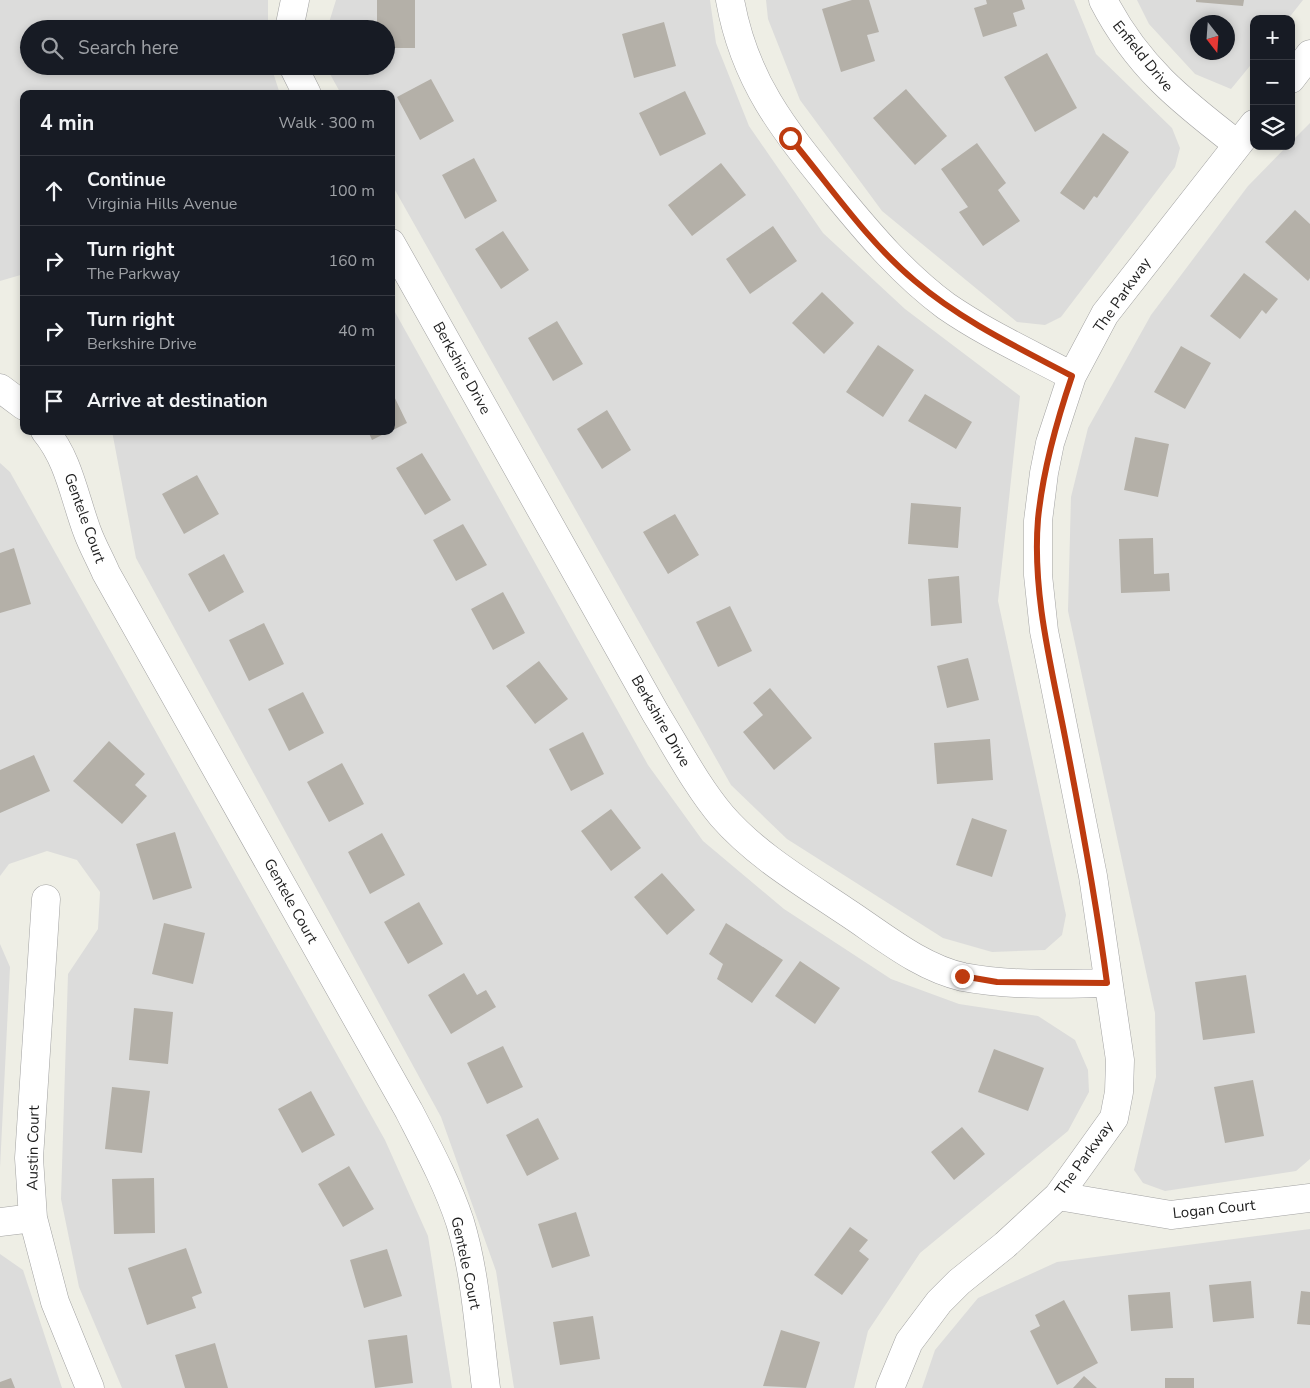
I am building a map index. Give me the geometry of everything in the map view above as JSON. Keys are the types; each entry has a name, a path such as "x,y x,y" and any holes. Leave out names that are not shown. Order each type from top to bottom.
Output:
{"street":[{"path":"291,20 295,0"},
{"path":"730,0 740,43 760,91 774,115 875,241 914,280 976,326 1072,376"},
{"name":"Enfield Drive","path":"1103,0 1132,48 1176,97 1245,134"},
{"path":"1295,74 1310,54"},
{"path":"298,75 305,90"},
{"name":"The Parkway","path":"890,1388 909,1342 938,1302 959,1282 1005,1246 1058,1196 1114,1118 1119,1092 1120,1060 1107,983 1093,876 1044,631 1038,575 1038,520 1044,473 1050,443 1072,376 1105,314 1245,134"},
{"name":"Berkshire Drive","path":"395,250 656,714 700,787 734,828 773,862 906,952 941,970 997,982 1107,983"},
{"path":"0,388 20,403"},
{"name":"Gentele Court","path":"48,435 66,466 87,532 106,573 409,1111 443,1176 460,1224 472,1279 486,1388"},
{"name":"Austin Court","path":"46,899 29,1158 34,1218 55,1302 90,1388"},
{"name":"Logan Court","path":"1058,1196 1171,1215 1310,1198"},
{"path":"0,1222 34,1218"}],"shaded area":[{"path":"0,0 268,0 268,20 20,20 20,75 274,75 279,90 20,90 20,275 0,281"},
{"path":"336,0 710,0 716,43 749,126 823,233 905,309 1020,396 998,601 1066,915 1062,935 1045,950 992,952 943,938 787,839 731,785 395,190 395,90 339,90 331,75 395,75 395,20 330,20"},
{"path":"766,0 1074,0 1096,54 1172,128 1180,148 1175,167 1061,317 1045,325 1017,322 882,211 800,100 768,19"},
{"path":"1137,0 1303,0 1291,15 1250,15 1250,66 1231,89 1195,74 1149,24"},
{"path":"1310,123 1310,1159 1296,1171 1165,1191 1143,1183 1134,1170 1156,1077 1155,1013 1068,611 1071,497 1088,428 1151,315 1248,186 1283,150 1295,150 1295,138"},
{"path":"395,312 648,765 703,841 784,909 891,979 959,1004 1038,1016 1075,1040 1088,1070 1089,1092 1068,1131 920,1253 868,1331 854,1388 514,1388 496,1271 441,1117 136,558 113,435 395,435"},
{"path":"0,463 10,472 385,1140 428,1236 452,1388 122,1388 79,1287 61,1199 68,974 98,929 100,892 77,860 47,851 9,864 0,876"},
{"path":"0,944 10,967 0,1168"},
{"path":"1310,1229 1310,1388 922,1388 935,1350 978,1298 1057,1262"},
{"path":"0,1254 23,1270 62,1388 0,1388"}],"building":[{"path":"377,0 415,0 415,48 395,48 395,20 377,20"},
{"path":"852,0 869,0 879,32 867,35 875,61 841,72 822,9"},
{"path":"986,0 1022,0 1025,9 1013,13 1017,26 983,37 974,8 987,4"},
{"path":"1196,0 1244,0 1243,6 1196,2"},
{"path":"664,22 676,66 634,78 622,34"},
{"path":"1047,53 1077,108 1035,132 1004,77"},
{"path":"431,79 454,121 420,140 397,97"},
{"path":"906,89 947,136 915,165 873,118"},
{"path":"685,91 706,134 660,156 639,113"},
{"path":"1103,133 1129,152 1097,198 1094,196 1084,210 1060,193"},
{"path":"977,143 1006,183 998,190 1020,221 983,246 959,212 968,207 941,169"},
{"path":"474,158 497,201 465,219 442,175"},
{"path":"721,163 746,195 692,236 668,205"},
{"path":"1295,210 1310,224 1310,278 1308,281 1265,242"},
{"path":"773,226 797,261 750,294 726,259"},
{"path":"503,231 529,270 501,289 475,249"},
{"path":"1244,273 1278,299 1266,314 1262,310 1240,339 1210,316"},
{"path":"822,292 854,323 824,354 792,323"},
{"path":"557,321 583,364 553,381 528,338"},
{"path":"878,345 914,370 883,417 846,392"},
{"path":"1181,346 1211,363 1185,409 1154,392"},
{"path":"925,394 972,422 956,449 908,421"},
{"path":"395,398 407,423 395,429"},
{"path":"607,410 631,450 602,469 577,429"},
{"path":"370,435 382,435 372,440"},
{"path":"1135,437 1169,444 1158,497 1124,490"},
{"path":"422,453 451,500 425,515 396,468"},
{"path":"197,475 219,514 184,534 162,494"},
{"path":"911,503 961,507 958,548 908,544"},
{"path":"675,514 699,555 668,574 643,532"},
{"path":"463,524 487,565 456,581 433,540"},
{"path":"1153,538 1154,574 1169,573 1170,591 1121,593 1119,539"},
{"path":"14,548 31,604 0,613 0,553"},
{"path":"224,554 244,592 209,612 188,574"},
{"path":"959,576 962,623 931,626 928,579"},
{"path":"503,592 525,633 493,650 471,609"},
{"path":"730,606 752,651 718,667 696,622"},
{"path":"264,623 284,664 249,681 229,640"},
{"path":"968,658 979,700 947,708 937,666"},
{"path":"539,661 568,699 535,724 506,686"},
{"path":"770,688 812,738 774,770 743,732 763,715 753,703"},
{"path":"303,692 324,733 289,751 268,709"},
{"path":"583,732 604,774 571,791 549,749"},
{"path":"990,739 993,780 937,784 934,743"},
{"path":"109,741 145,774 135,785 147,796 122,824 73,781"},
{"path":"34,755 50,791 0,813 0,770"},
{"path":"342,763 364,804 329,822 307,782"},
{"path":"611,809 641,848 611,871 581,831"},
{"path":"972,818 1007,830 992,877 956,865"},
{"path":"175,832 192,888 153,900 136,844"},
{"path":"382,833 405,875 370,894 348,852"},
{"path":"662,873 695,910 667,935 634,897"},
{"path":"419,902 443,944 408,964 384,922"},
{"path":"164,923 205,933 193,984 152,974"},
{"path":"726,923 783,960 752,1003 717,979 723,964 709,954"},
{"path":"800,961 840,988 815,1024 775,996"},
{"path":"464,973 477,995 486,990 496,1007 451,1034 428,995"},
{"path":"1246,975 1255,1033 1203,1040 1195,982"},
{"path":"134,1008 173,1012 168,1064 129,1060"},
{"path":"503,1046 523,1087 487,1104 467,1063"},
{"path":"994,1049 1044,1068 1028,1111 978,1092"},
{"path":"1253,1080 1264,1136 1225,1143 1214,1087"},
{"path":"112,1087 150,1091 142,1153 105,1149"},
{"path":"311,1091 335,1135 302,1153 278,1109"},
{"path":"538,1118 559,1159 527,1176 506,1135"},
{"path":"962,1127 985,1154 954,1180 931,1152"},
{"path":"349,1166 374,1209 343,1227 318,1184"},
{"path":"154,1178 155,1233 114,1234 112,1179"},
{"path":"576,1212 590,1256 552,1268 538,1224"},
{"path":"850,1227 868,1240 859,1251 869,1259 842,1295 814,1275"},
{"path":"186,1248 202,1293 192,1297 196,1308 147,1325 128,1268"},
{"path":"387,1249 402,1296 364,1308 350,1260"},
{"path":"1251,1281 1254,1318 1213,1322 1209,1285"},
{"path":"1301,1291 1310,1292 1310,1325 1297,1324"},
{"path":"1170,1292 1173,1328 1131,1331 1128,1295"},
{"path":"1064,1300 1098,1363 1057,1385 1030,1331 1040,1326 1035,1315"},
{"path":"593,1316 600,1359 560,1365 553,1322"},
{"path":"781,1330 820,1342 806,1388 763,1386"},
{"path":"407,1335 413,1383 375,1388 368,1340"},
{"path":"215,1343 228,1388 185,1388 175,1355"},
{"path":"1084,1376 1097,1388 1073,1388"},
{"path":"11,1378 15,1388 0,1388 0,1382"},
{"path":"1165,1378 1194,1378 1194,1388 1165,1388"}],"route":[{"path":"790,138 875,241 914,280 976,326 1072,376 1050,443 1044,473 1038,520 1038,575 1044,631 1093,876 1107,983 1049,984 997,982 962,976"}]}
